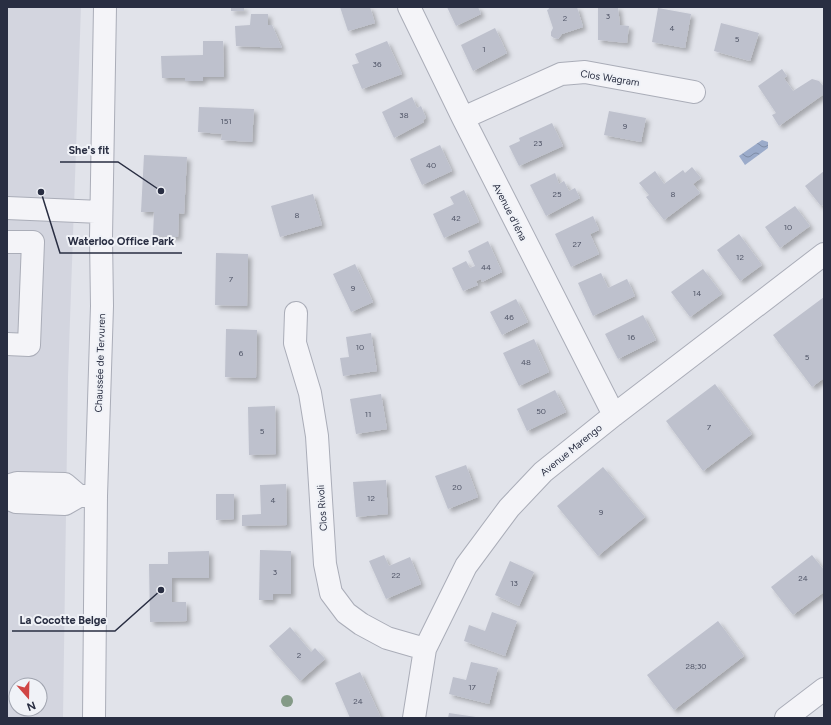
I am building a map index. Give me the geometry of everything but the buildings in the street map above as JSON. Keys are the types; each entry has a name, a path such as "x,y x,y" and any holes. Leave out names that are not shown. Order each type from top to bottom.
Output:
{"street":[{"name":"Chaussée de Tervuren","path":"94,718 88,496 102,306 101,212 105,7"},
{"name":"Avenue d'Iéna","path":"410,7 462,118 614,415"},
{"name":"Clos Wagram","path":"462,118 561,74 585,72 694,92"},
{"path":"7,208 101,212"},
{"path":"7,242 33,242 29,344 7,344"},
{"name":"Avenue Marengo","path":"414,718 425,649 466,566 509,508 543,472 614,415 824,254"},
{"name":"Clos Rivoli","path":"296,313 295,343 310,393 317,436 325,564 331,593 346,613 361,624 387,638 425,649"},
{"path":"7,486 17,483 65,484 88,496"},
{"path":"7,498 16,502 65,504 88,496"},
{"path":"786,718 824,689"}],"shaded area":[{"path":"7,7 81,7 68,377 63,718 7,718"}],"water":[{"path":"762,140 768,142 768,148 745,165 739,156"}],"place":[{"name":"She's fit","path":"161,191"},
{"name":"Waterloo Office Park","path":"41,192"},
{"name":"La Cocotte Belge","path":"161,590"}]}
